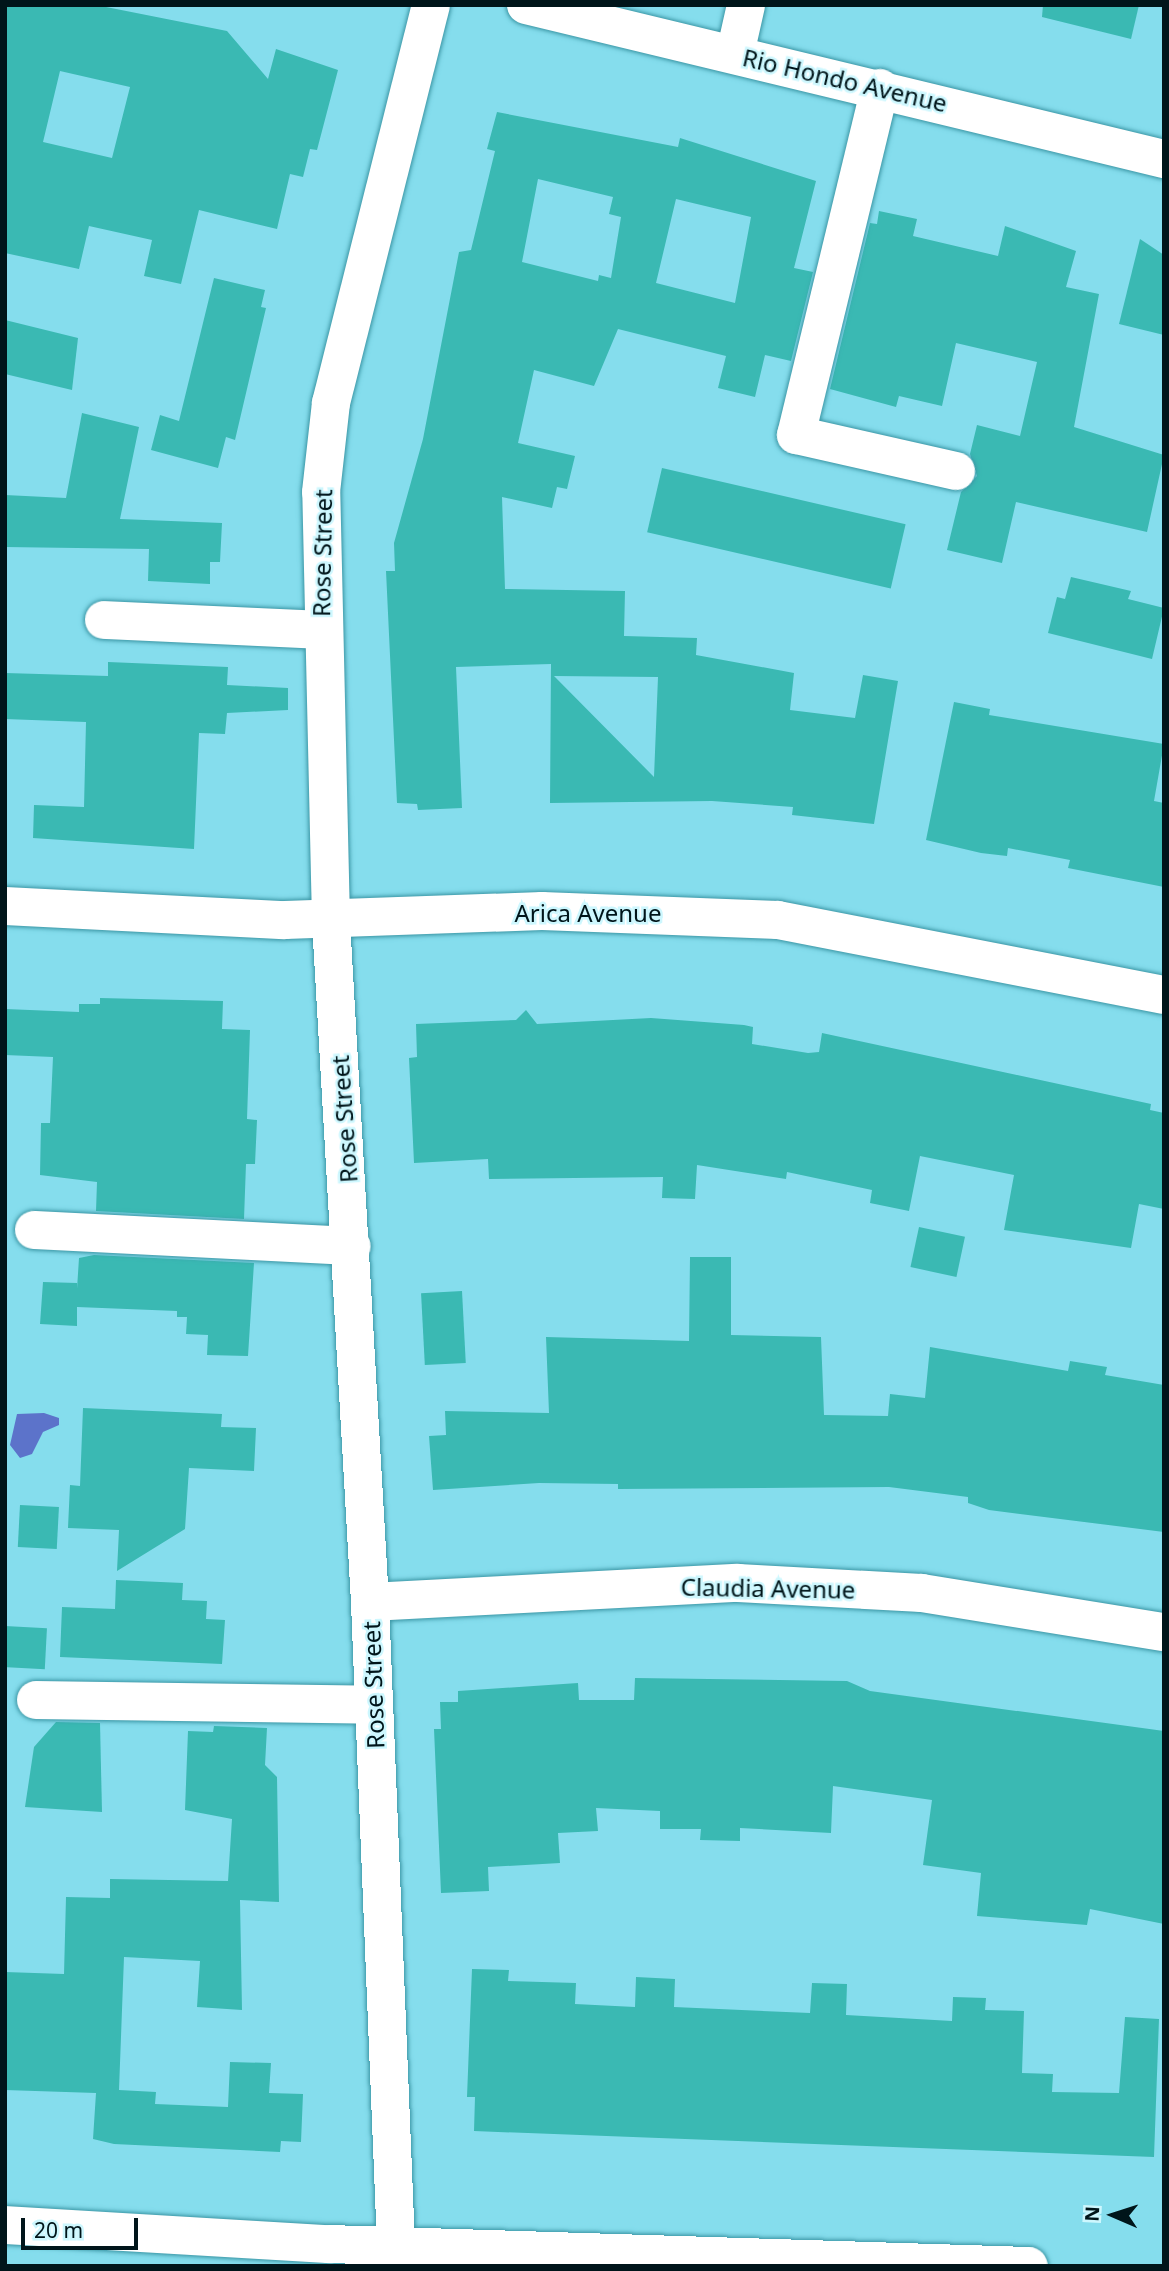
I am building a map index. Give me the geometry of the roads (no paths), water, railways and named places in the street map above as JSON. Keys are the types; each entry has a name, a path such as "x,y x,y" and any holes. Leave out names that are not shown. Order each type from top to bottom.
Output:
{"street":[{"name":"Rose Street","path":"396,2245 370,1602 352,1246 331,920 321,630 321,492 331,403 431,5"},
{"name":"Rio Hondo Avenue","path":"526,5 880,88 1164,159"},
{"path":"735,54 746,5"},
{"path":"880,88 796,435 956,471"},
{"path":"104,620 321,630"},
{"name":"Arica Avenue","path":"5,906 331,920 542,911 778,920 1164,995"},
{"path":"34,1230 352,1246"},
{"name":"Claudia Avenue","path":"370,1602 738,1583 922,1593 1164,1632"},
{"path":"36,1700 374,1705"},
{"path":"5,2225 396,2245 1029,2266"}],"water":[{"path":"44,1413 59,1418 59,1425 43,1432 32,1454 20,1458 10,1445 17,1414"}]}
